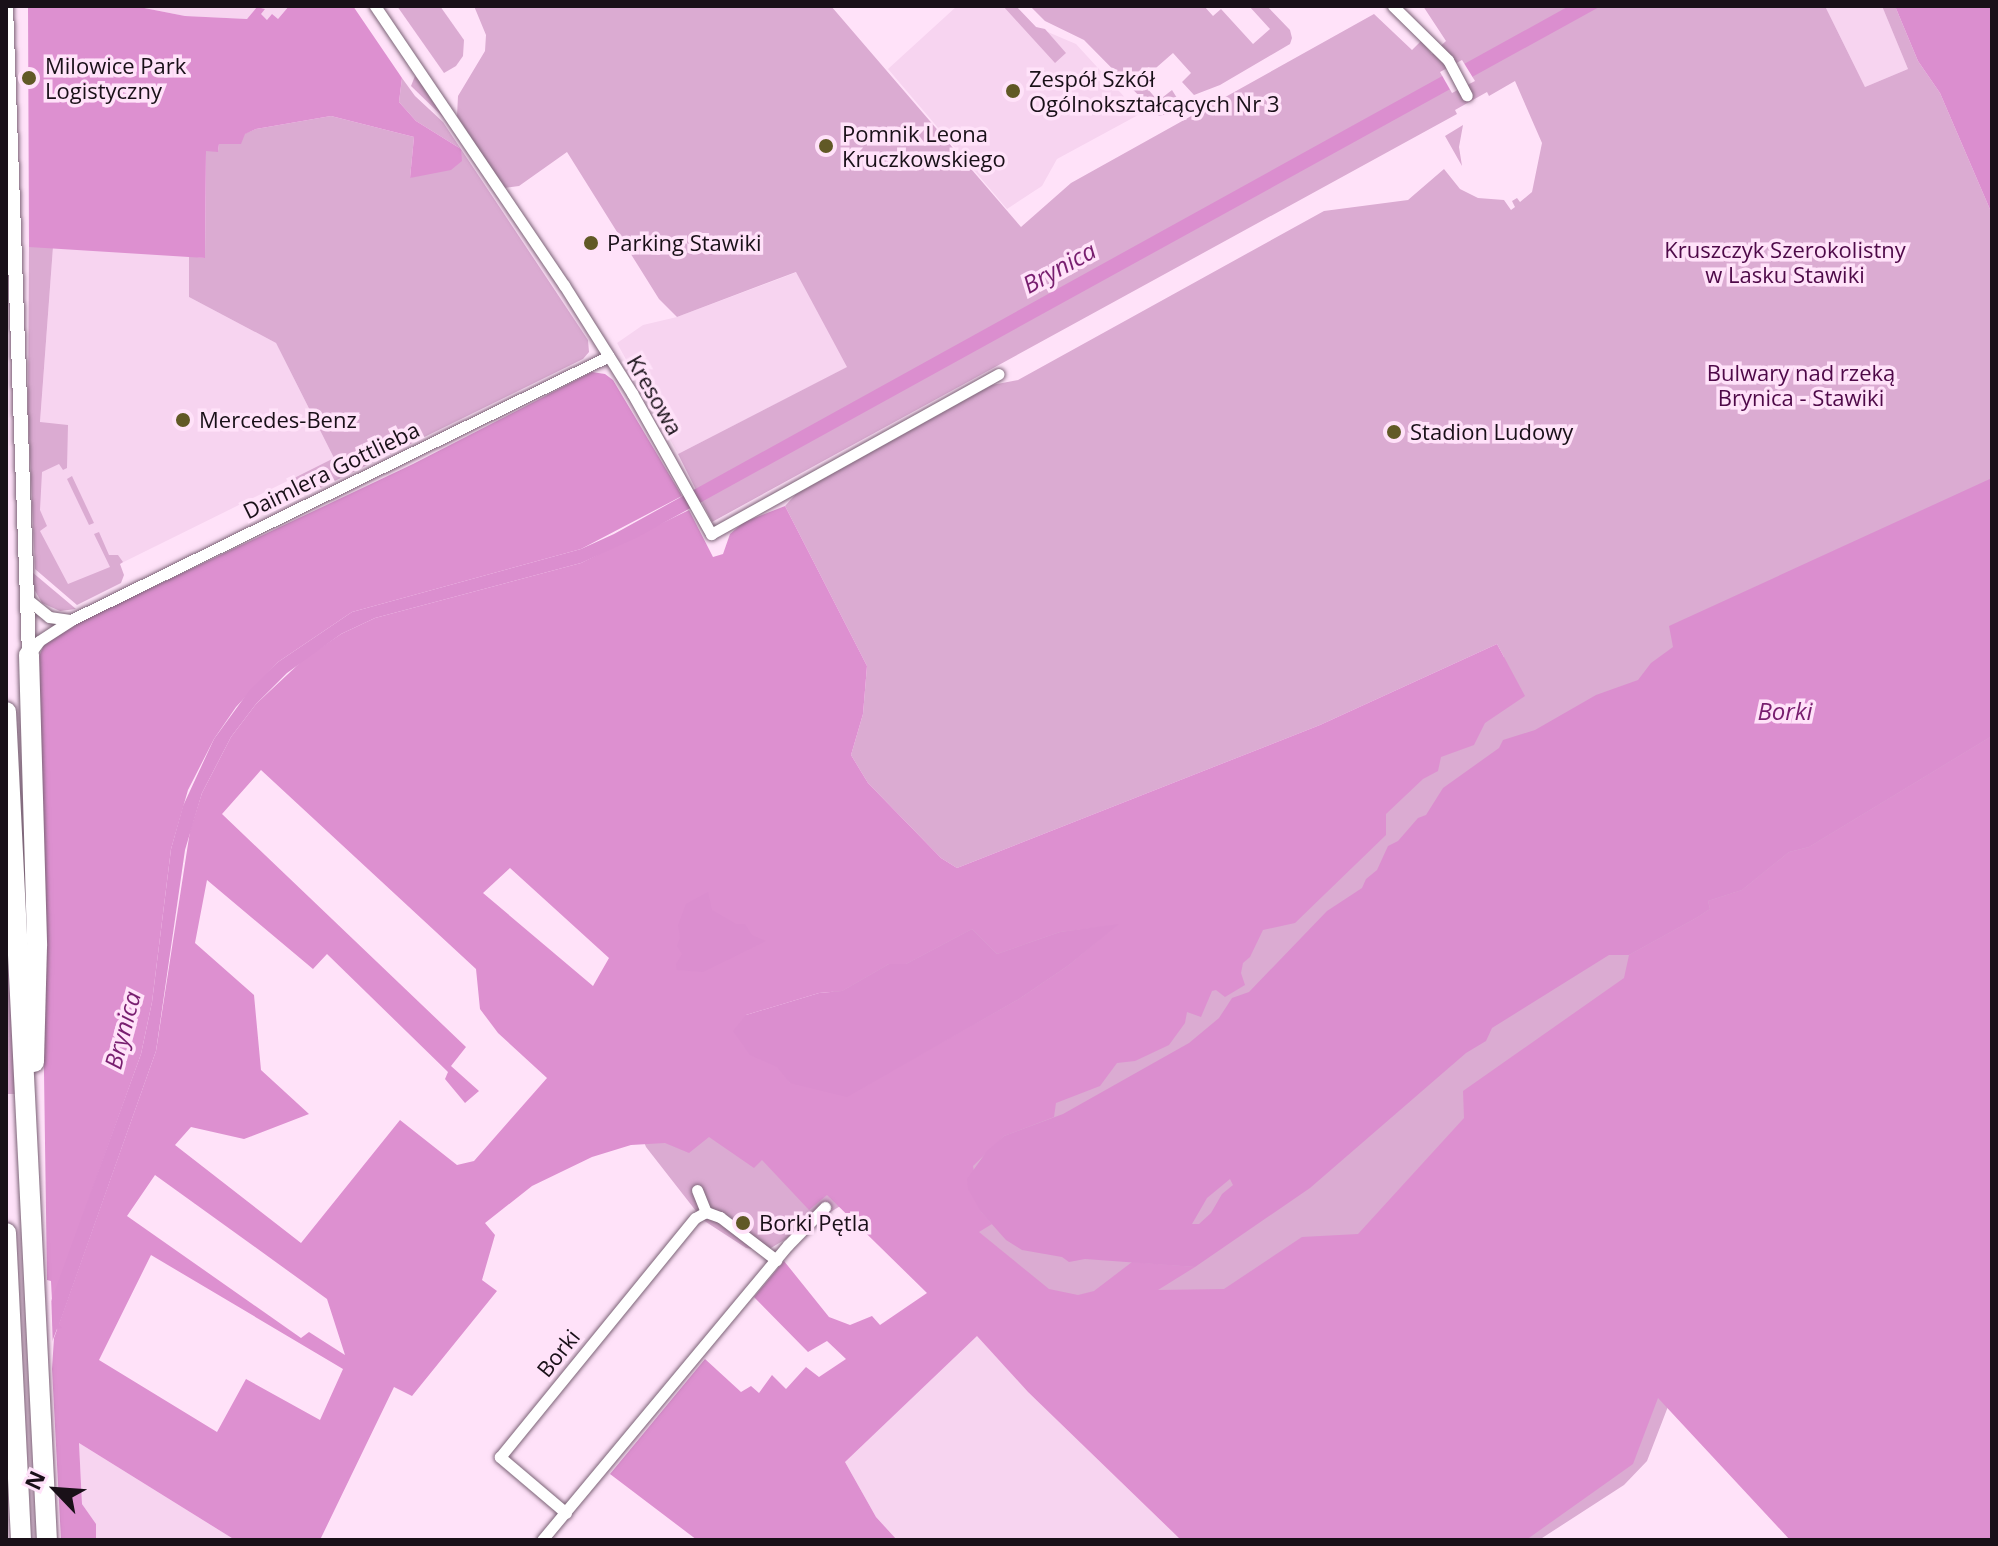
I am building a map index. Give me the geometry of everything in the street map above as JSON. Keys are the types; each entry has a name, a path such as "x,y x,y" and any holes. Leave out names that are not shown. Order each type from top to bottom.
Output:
{"highway":[{"path":"28,1142 38,1020 29,655"},
{"path":"6,712 47,1540"},
{"path":"6,1233 21,1540"}],"main road":[{"path":"6,6 14,308 29,655"}],"street":[{"name":"Kresowa","path":"375,6 609,356 711,534 999,374"},
{"path":"1393,6 1448,60 1467,95"},
{"name":"Daimlera Gottlieba","path":"29,655 39,641 71,620 609,356"},
{"path":"27,599 49,617 71,620"},
{"path":"697,1190 706,1212 720,1217 776,1260"},
{"path":"542,1540 776,1260 825,1207"},
{"name":"Borki","path":"566,1513 500,1457 695,1218 706,1212"}],"shaded area":[{"path":"28,6 134,6 185,16 247,19 257,7 265,9 261,14 267,20 272,14 278,19 289,6 353,6 402,78 399,102 416,121 461,149 462,161 451,170 410,178 414,137 331,116 256,129 245,134 241,144 219,144 218,152 206,151 205,258 29,247"},
{"path":"134,6 289,6 278,19 267,20 260,14 264,9 257,7 247,19 185,16"},
{"name":"Zespół Szkół Ogólnokształcących Nr 3","path":"957,6 1015,6 1036,27 1076,44 1140,114 1057,159 1042,186 1007,209 888,69"},
{"path":"1825,6 1882,6 1908,69 1865,87"},
{"path":"53,247 189,256 189,297 276,343 334,458 65,591 36,535 40,423"},
{"path":"797,272 848,367 678,454 617,343 643,325 677,317"},
{"path":"592,372 605,374 613,380 682,496 581,549 352,612 278,662 236,707 214,739 188,790 171,849 152,1002 141,1054 52,1302 51,1281 47,1280 38,659 43,647 56,633 413,464"},
{"path":"785,506 867,666 863,714 851,755 868,783 941,858 957,868 1320,725 1497,644 1525,696 1485,723 1474,745 1441,757 1438,771 1423,779 1386,814 1386,835 1295,923 1263,930 1250,957 1243,963 1241,973 1245,985 1225,997 1216,990 1212,991 1201,1017 1187,1012 1185,1023 1169,1045 1135,1061 1117,1063 1100,1086 1056,1103 1054,1117 1004,1136 973,1166 981,1212 992,1224 979,1232 1049,1289 1078,1295 1094,1291 1132,1262 1195,1267 1158,1290 1224,1289 1302,1237 1358,1234 1464,1118 1463,1091 1624,978 1629,955 1710,909 1708,901 1742,890 1789,852 1809,847 1992,736 1992,1540 1790,1540 1658,1398 1633,1464 1526,1540 1181,1540 1028,1392 977,1336 845,1462 876,1517 897,1540 697,1540 610,1474 705,1359 741,1392 751,1386 759,1393 772,1375 786,1389 806,1367 819,1377 846,1359 827,1341 808,1352 754,1297 784,1261 829,1317 850,1325 872,1316 880,1325 927,1293 827,1195 809,1210 762,1160 754,1168 709,1137 689,1153 665,1143 631,1145 592,1157 532,1186 485,1223 495,1235 482,1280 497,1291 412,1396 394,1387 320,1540 235,1540 79,1443 82,1504 96,1524 96,1540 61,1540 52,1369 54,1338 156,1051 190,831 202,793 231,737 256,704 303,660 341,634 375,618 581,563 689,510 713,557 723,554 730,534 744,522","holes":["261,770 476,969 480,1009 498,1033 547,1078 474,1161 457,1165 400,1120 301,1243 175,1145 191,1127 244,1139 309,1114 261,1070 254,995 195,943 207,880 313,969 327,954 448,1072 445,1079 465,1103 479,1091 451,1066 466,1047 222,814","510,868 609,958 593,986 483,893","1117,925 1069,965 1019,999 895,1069 790,1083 746,1015 819,993 842,991 889,964 906,964 972,929 997,954 1060,932","155,1175 327,1299 345,1355 309,1332 301,1338 127,1216","151,1255 343,1369 320,1420 246,1379 217,1432 99,1360"]},
{"path":"977,1335 1028,1392 1181,1540 897,1540 876,1517 845,1462"},
{"path":"79,1443 235,1540 96,1540 95,1524 82,1504"}],"green space":[{"path":"397,6 440,6 464,40 463,56 456,66 444,73"},
{"path":"474,6 831,6 1021,227 1071,183 1374,14 1412,50 1421,41 1432,54 1446,41 1423,6 1825,6 1865,87 1908,69 1882,6 1895,6 1918,61 1940,93 1992,214 1992,1419 1723,1264 1647,1461 1624,1485 1539,1540 1238,1540 842,1205 766,1251 746,1248 703,1220 646,1147 625,1095 1504,657 1497,644 1320,725 957,868 941,858 868,783 851,755 863,714 867,666 785,506 796,494 992,385 1018,380 1324,211 1408,200 1444,169 1460,189 1478,198 1504,200 1511,210 1515,207 1512,201 1517,198 1520,202 1532,192 1542,143 1515,81 1489,96 1487,92 1455,110 1457,114 712,522 678,454 847,367 796,272 677,317 659,299 567,152 519,186 504,188 457,116 458,96 485,51 486,35"},
{"path":"1003,6 1016,6 1036,27 1045,29 1066,53 1055,63"},
{"path":"1030,6 1204,6 1213,16 1221,9 1253,44 1270,29 1249,6 1267,6 1290,30 1292,38 1290,44 1220,85 1194,95 1182,82 1191,73 1173,53 1141,81 1158,101 1172,90 1177,98 1172,113 1159,116 1084,40 1045,21"},
{"path":"415,76 418,79 444,118 411,86"},
{"path":"402,78 415,96 443,122 461,149 416,121 399,102"},
{"path":"331,116 414,137 410,178 461,149 588,340 589,352 583,359 310,493 301,491 292,479 334,458 276,343 189,297 189,256 205,258 206,150 218,151 219,144 256,129"},
{"path":"1463,125 1459,147 1462,166 1445,136"},
{"path":"29,247 53,247 40,422 68,425 67,468 63,470 59,464 42,472 40,510 47,526 40,531 68,584 110,567 94,534 99,532 109,555 118,555 123,562 120,564 124,575 121,583 77,605 35,569 28,412"},
{"path":"72,476 94,523 89,525 67,479"},
{"path":"32,572 76,609 60,611 42,603 34,589"},
{"path":"6,905 16,1094 8,1094 6,1064"}],"water":[{"path":"1569,6 1601,6 638,537 581,563 375,618 341,634 287,673 256,704 231,737 202,793 185,850 156,1051 59,1325 62,1328 57,1329 6,1461 6,1425 141,1054 152,1002 171,849 183,806 214,739 249,691 278,662 352,612 581,549 614,534"},
{"path":"1895,6 1992,6 1992,214 1940,93 1918,61"},
{"name":"Borki","path":"1992,478 1992,736 1809,847 1789,852 1742,890 1708,901 1710,909 1698,917 1629,955 1609,955 1492,1028 1486,1041 1466,1053 1310,1188 1195,1267 1085,1259 1069,1262 1062,1257 1022,1250 1006,1240 981,1212 968,1189 967,1179 987,1151 1004,1136 1063,1114 1189,1043 1219,1018 1232,998 1249,992 1327,911 1362,888 1366,879 1377,870 1388,846 1398,841 1418,818 1426,815 1443,788 1499,748 1503,740 1535,730 1596,695 1638,680 1651,663 1673,647 1669,626","holes":["1230,1179 1233,1185 1222,1194 1211,1213 1199,1224 1192,1224 1207,1198"]},
{"path":"708,892 712,910 736,924 745,924 752,935 766,941 703,972 677,970 676,964 682,954 677,946 680,938 678,925 686,904"},
{"path":"1119,924 1069,965 1019,999 847,1097 790,1083 777,1067 750,1055 733,1031 746,1015 819,993 842,991 889,964 906,964 972,929 997,954 1060,932"}],"pier":[{"path":"1462,60 1475,81 1452,93 1440,72"},
{"path":"51,1291 53,1350 6,1465 6,1413"}],"place":[{"name":"Milowice Park Logistyczny","path":"29,78"},
{"name":"Zespół Szkół Ogólnokształcących Nr 3","path":"1013,91"},
{"name":"Pomnik Leona Kruczkowskiego","path":"826,146"},
{"name":"Parking Stawiki","path":"591,243"},
{"name":"Mercedes-Benz","path":"183,420"},
{"name":"Stadion Ludowy","path":"1394,432"},
{"name":"Borki Pętla","path":"743,1223"}],"park label":[{"name":"Kruszczyk Szerokolistny w Lasku Stawiki","path":"1785,262"},
{"name":"Bulwary nad rzeką Brynica - Stawiki","path":"1801,384"}],"water label":[{"name":"Brynica","path":"1059,267"},
{"name":"Brynica","path":"122,1030"}]}
